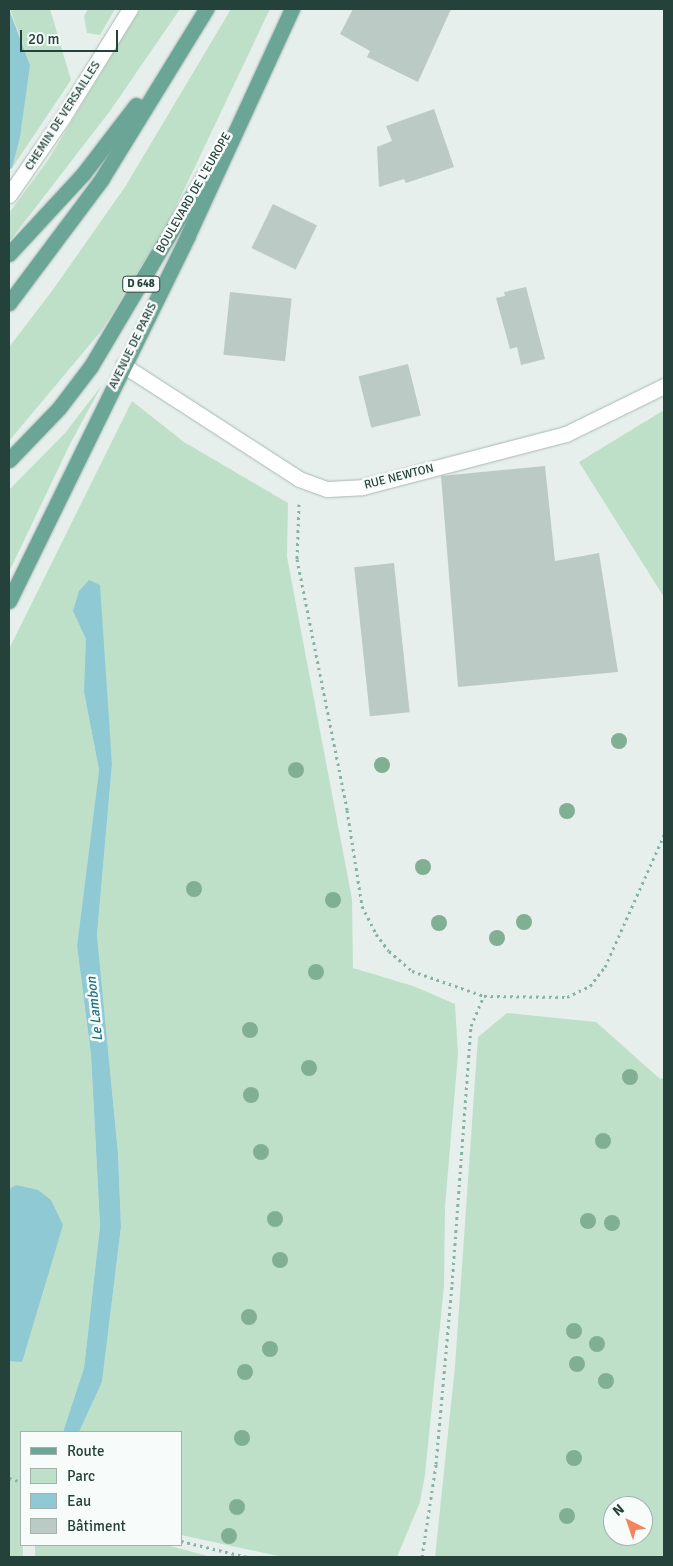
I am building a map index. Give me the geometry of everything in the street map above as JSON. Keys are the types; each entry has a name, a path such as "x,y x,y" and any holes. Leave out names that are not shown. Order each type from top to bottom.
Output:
{"main road":[{"path":"9,303 101,180 206,9"},
{"name":"AVENUE DE PARIS","path":"9,601 188,235 252,92 292,9"},
{"path":"9,254 83,174 179,51"},
{"name":"BOULEVARD DE L'EUROPE","path":"9,460 59,408 91,366 252,92"}],"street":[{"name":"CHEMIN DE VERSAILLES","path":"9,195 63,117 130,9"},
{"name":"RUE NEWTON","path":"123,366 299,479 328,489 362,488 566,434 664,386"}],"path":[{"path":"299,479 297,559 347,810 362,906 376,934 412,971 484,996 567,997 590,986 605,967 664,835"},
{"path":"422,1557 436,1464 452,1284 471,1026 484,996"},
{"path":"182,1541 247,1557"}],"green space":[{"path":"10,9 50,9 71,80 12,168 30,65"},
{"path":"88,9 115,9 100,35 87,33 84,16"},
{"path":"140,9 180,9 110,111 9,242 9,213 48,160"},
{"path":"231,9 270,9 171,217 102,330 9,441 9,347 52,291 125,187"},
{"path":"102,385 70,444 9,572 9,490 65,433"},
{"path":"132,401 184,442 288,503 287,557 352,899 353,968 413,986 455,1004 458,1054 445,1207 444,1286 425,1475 420,1502 397,1557 283,1557 182,1535 182,1431 79,1431 102,1382 121,1227 118,1153 97,935 112,764 102,636 84,692 99,770 77,946 91,1055 100,1226 84,1368 63,1431 20,1431 20,1546 23,1546 23,1557 9,1557 9,649"},
{"path":"664,410 664,597 579,462"},
{"path":"507,1013 596,1022 660,1079 664,1078 664,1557 435,1557 455,1366 478,1037"},
{"path":"35,1546 170,1546 212,1557 35,1557"}],"water":[{"path":"9,9 30,65 20,137 12,168 9,170"},
{"name":"Le Lambon","path":"89,580 100,585 112,764 97,935 118,1153 121,1227 102,1382 79,1431 63,1431 84,1368 100,1226 91,1055 77,946 99,770 84,692 86,639 73,611 79,591"},
{"path":"16,1185 38,1190 51,1200 63,1225 22,1362 9,1361 9,1189"}],"building":[{"path":"353,9 451,9 418,82 367,57 370,51 340,34"},
{"path":"434,109 454,167 406,183 404,179 379,187 377,147 392,141 386,126"},
{"path":"273,204 317,225 296,270 252,248"},
{"path":"526,287 545,359 521,365 517,347 510,349 496,298 505,296 504,292"},
{"path":"230,292 292,298 285,361 223,355"},
{"path":"408,364 421,415 371,428 359,376"},
{"path":"545,466 555,561 599,553 618,672 458,687 441,476"},
{"path":"394,563 410,712 370,716 354,567"}]}
